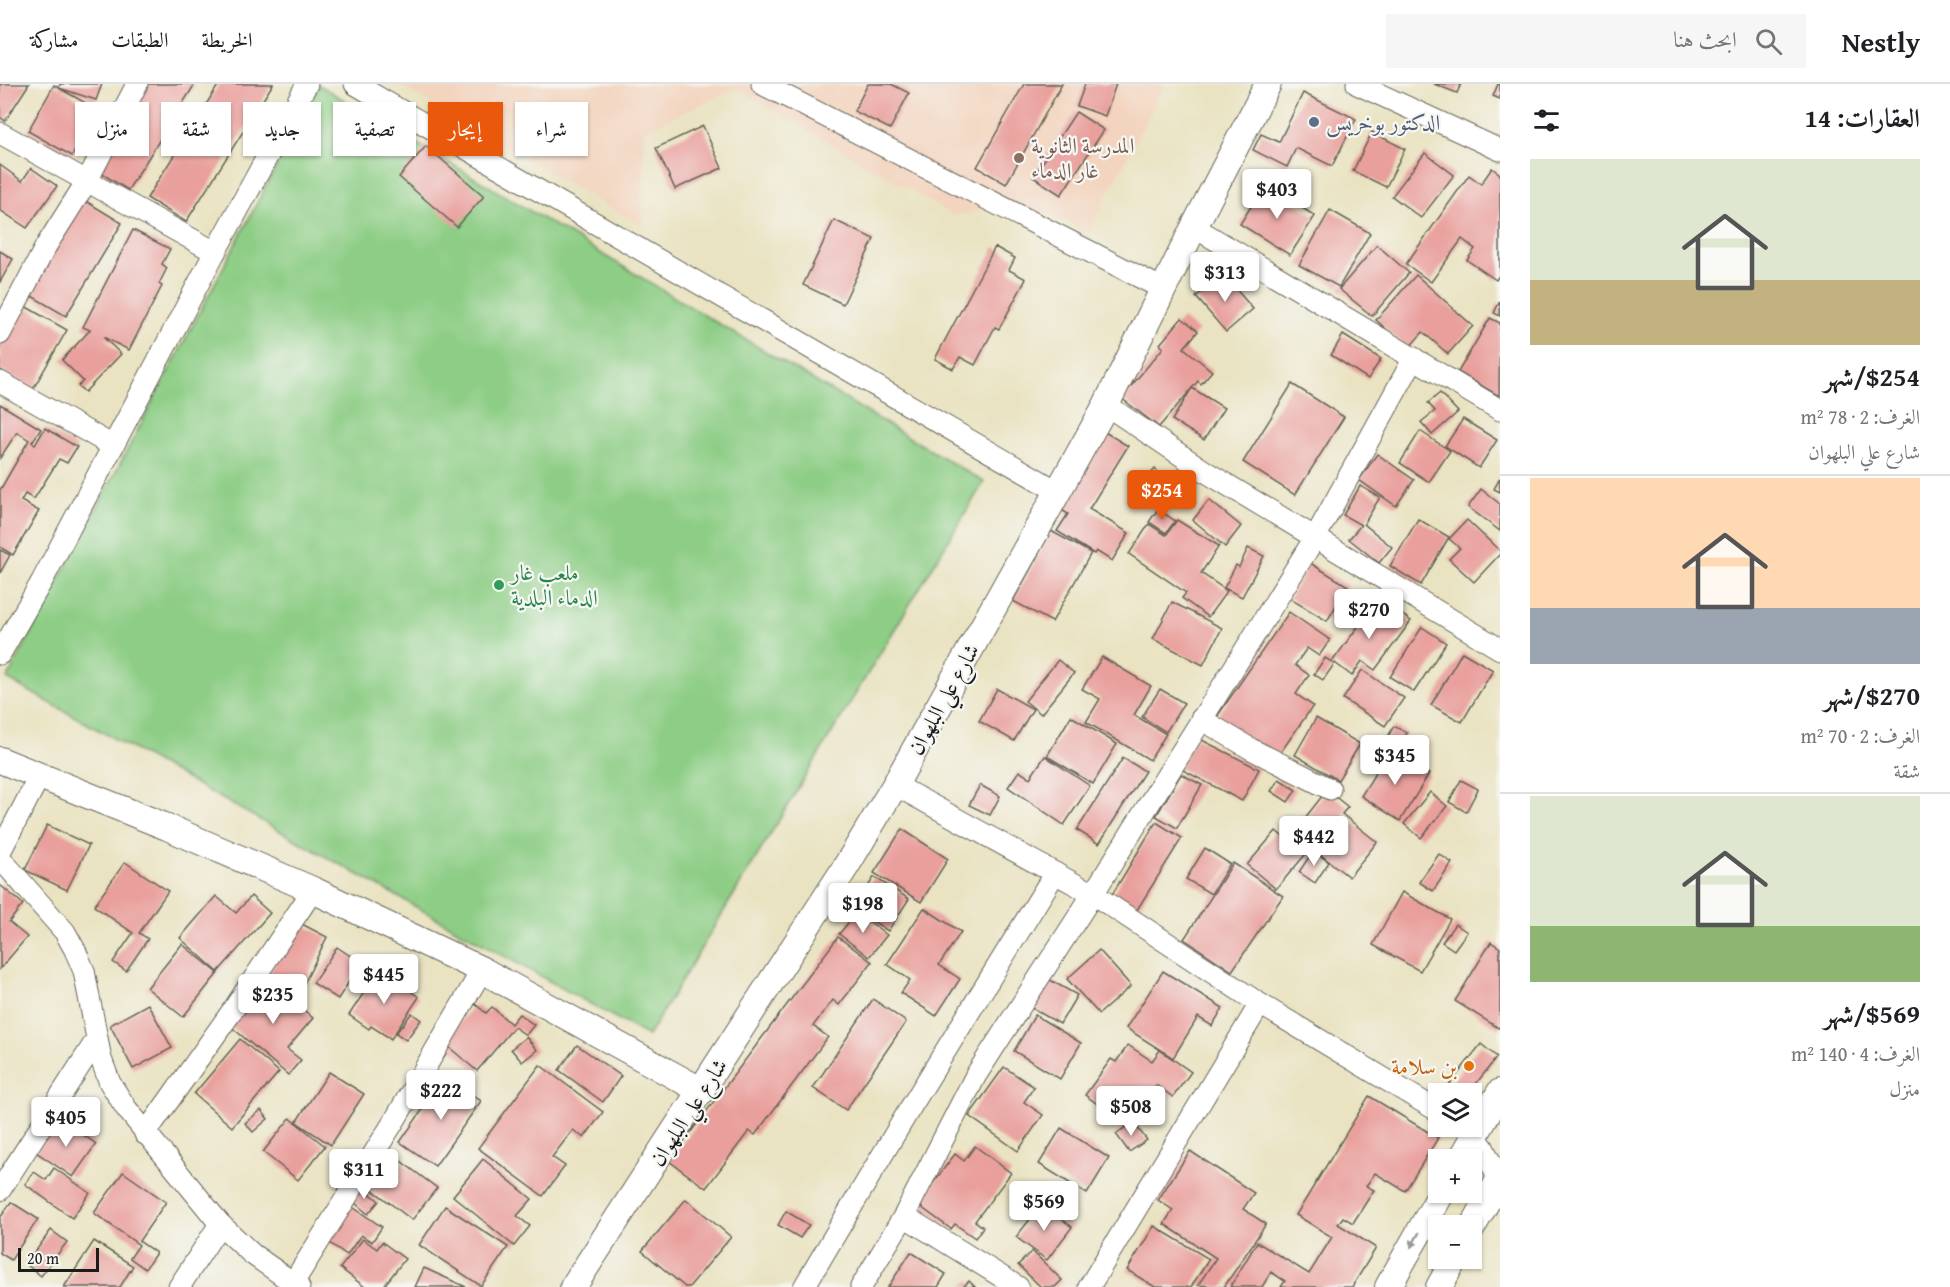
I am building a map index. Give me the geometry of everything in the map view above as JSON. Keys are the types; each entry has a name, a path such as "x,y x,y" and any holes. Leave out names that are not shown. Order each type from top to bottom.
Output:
{"street":[{"path":"0,334 46,246 87,181 137,84"},
{"path":"0,654 42,581 215,252 307,84"},
{"path":"355,84 1057,491"},
{"path":"762,84 1163,290"},
{"name":"شارع علي البلهوان","path":"573,1287 702,1091 845,868 895,785 1106,405 1268,84"},
{"path":"1357,84 1500,150"},
{"path":"0,133 215,252"},
{"path":"1194,227 1500,410"},
{"path":"861,1287 904,1216 976,1075 1093,894 1316,536 1414,358"},
{"path":"0,382 113,446"},
{"path":"1106,405 1206,472 1316,536 1500,649"},
{"path":"1201,719 1251,749 1330,789"},
{"path":"0,759 313,890 482,970 702,1091"},
{"path":"0,852 40,775"},
{"path":"895,785 1093,894 1260,1004 1428,1105"},
{"path":"0,858 65,932 75,950 88,988 97,1039 110,1083 145,1134 220,1224 252,1254 296,1285 482,970"},
{"path":"804,1287 909,1110 1055,873"},
{"path":"145,1134 235,1007 313,890"},
{"path":"1089,1287 1260,1004"},
{"path":"0,1190 97,1039"},
{"path":"1482,1115 1500,1092"},
{"path":"1474,1137 1489,1158 1499,1180 1479,1215"},
{"path":"1388,1287 1436,1203"},
{"path":"904,1216 1018,1287"},
{"path":"179,1287 220,1224"},
{"path":"1439,1287 1449,1269"}],"shaded area":[{"name":"المدرسة الثانوية غار الدماء","path":"398,84 1165,84 1089,232 1017,202 954,216 736,88 644,131 642,226 522,156 588,156 588,102 515,102 515,152 503,145 503,102 429,102"}],"green space":[{"path":"319,85 347,102 333,102 333,156 416,156 416,143 428,150 428,156 438,156 984,482 648,1036 7,679 282,156 321,156 321,102 310,102"}],"building":[{"path":"0,84 29,84 5,121 0,117"},
{"path":"60,84 102,84 96,100 59,88"},
{"path":"139,84 195,84 184,102 161,102 161,138 128,190 88,165 94,156 149,156 149,102 128,102"},
{"path":"219,84 273,84 262,102 243,102 243,132 231,151 231,102 208,102"},
{"path":"868,84 891,84 909,93 890,129 854,111"},
{"path":"1024,84 1062,84 1006,184 977,167"},
{"path":"1085,84 1116,84 1105,116 1077,106"},
{"path":"1434,84 1461,84 1457,93"},
{"path":"1500,84 1500,99 1493,96"},
{"path":"54,85 84,102 75,102 75,151 72,156 28,131"},
{"path":"1303,93 1356,119 1332,166 1296,148 1287,167 1253,150 1261,134 1279,142"},
{"path":"1076,112 1104,130 1061,195 1033,177"},
{"path":"703,126 722,168 675,189 656,148"},
{"path":"1372,132 1405,149 1386,187 1353,171"},
{"path":"426,146 428,156 438,156 484,196 457,227 399,177"},
{"path":"1425,153 1454,175 1421,218 1392,196"},
{"path":"174,156 228,156 186,222 147,198"},
{"path":"0,165 22,181 31,168 57,186 27,228 0,210"},
{"path":"1492,168 1500,174 1500,274 1496,280 1467,260 1475,249 1462,239 1431,282 1406,264 1469,175 1481,184"},
{"path":"1265,184 1315,216 1290,255 1240,224"},
{"path":"74,194 122,223 66,316 23,291"},
{"path":"1330,210 1370,233 1339,287 1299,265"},
{"path":"834,220 874,239 843,304 803,285"},
{"path":"133,230 170,249 162,264 167,268 159,284 162,286 129,350 103,337 121,354 85,392 78,386 83,381 62,360 90,330 83,327"},
{"path":"1377,245 1409,273 1372,316 1339,289"},
{"path":"995,247 1015,258 1009,270 1026,279 999,329 995,327 975,365 960,357 953,369 935,359"},
{"path":"0,251 13,259 0,282"},
{"path":"1223,274 1253,309 1226,332 1196,297"},
{"path":"1416,275 1473,326 1448,354 1423,332 1408,349 1376,320"},
{"path":"1500,301 1500,316 1494,313"},
{"path":"23,305 67,330 33,389 0,370 0,344"},
{"path":"1182,318 1198,331 1184,348 1212,371 1201,384 1198,381 1159,427 1121,398 1163,348 1160,344"},
{"path":"1490,318 1500,323 1499,396 1458,372"},
{"path":"1343,335 1381,359 1368,379 1331,355"},
{"path":"1292,384 1344,417 1295,495 1243,462"},
{"path":"1192,388 1224,408 1204,440 1172,420"},
{"path":"1440,393 1458,412 1432,435 1421,422 1435,411 1428,403"},
{"path":"0,404 41,429 32,442 35,445 45,428 77,447 67,463 59,459 34,499 25,494 21,501 39,511 13,555 0,547 0,490 29,440 17,432 0,458"},
{"path":"1463,419 1497,440 1479,468 1445,446"},
{"path":"1103,431 1128,446 1089,509 1129,533 1112,561 1096,551 1094,554 1057,531 1068,514 1057,507"},
{"path":"1420,431 1450,451 1429,482 1400,463"},
{"path":"1377,454 1414,480 1396,506 1359,480"},
{"path":"1155,469 1165,479 1154,491 1144,481"},
{"path":"1500,478 1500,492 1494,489"},
{"path":"1360,486 1380,497 1364,524 1392,547 1379,563 1349,539 1361,525 1343,515"},
{"path":"1481,489 1500,504 1500,531 1468,507"},
{"path":"1209,500 1241,526 1225,547 1193,520"},
{"path":"1158,509 1175,521 1166,533 1149,522"},
{"path":"1418,519 1449,537 1421,585 1390,566"},
{"path":"1177,520 1219,546 1201,573 1227,591 1208,617 1182,598 1186,593 1129,554 1149,524 1166,535"},
{"path":"1467,520 1500,551 1500,554 1474,582 1449,559 1460,548 1449,539"},
{"path":"1051,531 1091,553 1052,622 1013,601"},
{"path":"1248,548 1264,556 1242,597 1224,588 1236,565 1239,567"},
{"path":"0,550 10,555 0,573"},
{"path":"1310,563 1348,586 1327,621 1289,598"},
{"path":"1379,598 1411,621 1375,670 1362,661 1352,676 1335,663 1323,680 1314,674 1325,658 1332,662"},
{"path":"1172,602 1222,628 1203,665 1153,639"},
{"path":"1289,612 1330,640 1319,656 1307,648 1295,665 1309,675 1296,694 1313,706 1278,756 1214,721"},
{"path":"1422,627 1446,643 1414,692 1390,677"},
{"path":"1462,652 1493,670 1462,722 1431,705"},
{"path":"1102,657 1151,686 1134,715 1166,734 1150,760 1086,722 1100,699 1082,689"},
{"path":"1058,660 1074,673 1041,714 1025,701"},
{"path":"1362,670 1404,698 1385,726 1343,699"},
{"path":"997,689 1033,709 1014,741 979,721"},
{"path":"1160,689 1184,703 1166,732 1142,717"},
{"path":"1071,716 1117,744 1093,784 1047,756"},
{"path":"1316,718 1360,744 1338,780 1295,755"},
{"path":"1394,726 1407,733 1398,749 1385,742"},
{"path":"1196,737 1259,769 1242,801 1179,768"},
{"path":"1389,751 1429,774 1400,821 1361,796"},
{"path":"1045,756 1090,786 1064,825 1008,787 1019,771 1030,778"},
{"path":"1123,758 1145,771 1099,844 1077,830"},
{"path":"1181,774 1202,785 1177,828 1156,816"},
{"path":"1279,779 1296,790 1288,802 1271,791"},
{"path":"1461,780 1478,789 1466,812 1449,802"},
{"path":"980,785 1000,796 990,815 969,805"},
{"path":"1327,790 1348,807 1342,814 1377,842 1349,877 1293,833"},
{"path":"1430,792 1447,806 1421,838 1404,824"},
{"path":"1156,822 1182,838 1135,913 1110,898"},
{"path":"47,825 89,845 67,890 25,870"},
{"path":"902,829 948,859 921,902 874,873"},
{"path":"1276,831 1305,855 1276,889 1247,865"},
{"path":"1205,848 1230,864 1211,894 1186,879"},
{"path":"1313,851 1329,862 1315,883 1299,872"},
{"path":"1439,854 1452,863 1433,891 1419,882"},
{"path":"125,862 168,891 139,933 148,939 126,971 113,962 133,933 94,906"},
{"path":"1233,863 1283,896 1232,971 1184,939"},
{"path":"874,877 909,899 888,931 854,909"},
{"path":"0,885 23,904 9,922 27,937 0,969"},
{"path":"1402,892 1450,919 1420,971 1373,945"},
{"path":"216,896 236,913 251,896 270,913 218,972 180,938"},
{"path":"924,908 961,932 939,965 960,979 936,1016 901,993 910,980 887,964"},
{"path":"857,912 887,935 869,957 839,934"},
{"path":"296,921 327,937 299,994 267,978"},
{"path":"1455,924 1467,932 1454,950 1442,942"},
{"path":"838,937 872,962 839,1005 833,1000 813,1026 828,1037 755,1135 749,1131 706,1188 669,1161"},
{"path":"1491,942 1500,948 1500,1029 1455,1001"},
{"path":"182,944 218,973 183,1017 147,988"},
{"path":"337,947 361,963 338,999 313,983"},
{"path":"1099,950 1131,986 1099,1014 1067,979"},
{"path":"379,970 419,997 391,1039 371,1026 369,1029 349,1015"},
{"path":"1163,971 1223,1008 1212,1026 1198,1017 1173,1058 1126,1028"},
{"path":"1043,976 1077,995 1060,1024 1026,1005"},
{"path":"268,979 313,1018 287,1049 301,1060 288,1075 229,1025"},
{"path":"873,999 906,1022 846,1110 813,1088"},
{"path":"148,1004 172,1048 133,1069 110,1025"},
{"path":"475,1004 486,1013 492,1007 511,1024 519,1014 534,1025 526,1035 514,1027 477,1071 443,1042"},
{"path":"412,1013 421,1020 406,1040 396,1033"},
{"path":"1035,1015 1081,1043 1060,1079 1014,1051"},
{"path":"526,1037 537,1050 522,1062 511,1049"},
{"path":"240,1039 279,1072 232,1127 194,1094"},
{"path":"1481,1044 1497,1057 1477,1083 1451,1083"},
{"path":"577,1045 621,1076 603,1102 559,1070"},
{"path":"1128,1045 1152,1061 1160,1050 1191,1072 1173,1097 1156,1085 1127,1125 1085,1095 1111,1059 1116,1062"},
{"path":"540,1065 603,1112 584,1138 573,1130 552,1157 565,1166 543,1196 478,1148"},
{"path":"1004,1067 1034,1087 1024,1102 1043,1115 1018,1151 969,1116"},
{"path":"329,1072 364,1094 331,1145 296,1122"},
{"path":"446,1076 481,1101 435,1166 400,1142"},
{"path":"1369,1096 1428,1132 1428,1137 1438,1138 1431,1149 1428,1149 1428,1154 1405,1191 1375,1173 1366,1186 1374,1190 1353,1223 1343,1217 1338,1224 1376,1248 1352,1287 1281,1287 1285,1281 1271,1272 1262,1287 1230,1287 1257,1242 1309,1274 1332,1237 1296,1215"},
{"path":"261,1110 268,1119 253,1132 245,1123"},
{"path":"59,1118 96,1144 73,1177 36,1152"},
{"path":"290,1118 325,1146 298,1180 263,1152"},
{"path":"1133,1122 1147,1140 1129,1152 1116,1134"},
{"path":"1061,1128 1109,1158 1087,1194 1039,1164"},
{"path":"975,1146 1011,1173 975,1221 983,1227 975,1238 955,1224 951,1229 917,1204 955,1154 964,1161"},
{"path":"1190,1151 1254,1193 1243,1209 1266,1224 1224,1287 1198,1285 1216,1258 1164,1224 1173,1210 1158,1200"},
{"path":"394,1156 437,1188 412,1220 369,1187"},
{"path":"483,1159 532,1199 517,1216 530,1226 514,1246 453,1196"},
{"path":"54,1168 90,1193 72,1218 25,1184 34,1172 46,1180"},
{"path":"123,1172 166,1202 139,1241 156,1253 145,1269 130,1258 139,1245 94,1213"},
{"path":"360,1185 379,1201 368,1214 349,1198"},
{"path":"686,1199 731,1237 689,1287 685,1287 642,1251"},
{"path":"11,1202 38,1219 11,1260 0,1253 0,1218"},
{"path":"348,1204 382,1227 372,1242 361,1235 347,1255 324,1239"},
{"path":"1042,1204 1072,1227 1047,1260 1016,1237"},
{"path":"445,1206 508,1247 481,1286 419,1245"},
{"path":"786,1211 809,1225 800,1238 778,1225"},
{"path":"1154,1226 1209,1259 1191,1287 1155,1287 1127,1270"},
{"path":"51,1230 67,1242 41,1276 26,1264"},
{"path":"363,1239 377,1249 382,1242 405,1259 383,1287 365,1287 340,1268"},
{"path":"94,1241 133,1266 120,1287 64,1287"},
{"path":"1032,1251 1062,1280 1055,1287 1041,1287 1018,1265"},
{"path":"911,1252 946,1274 938,1287 888,1287"},
{"path":"424,1268 466,1287 415,1287"},
{"path":"969,1281 975,1287 963,1287"}],"place":[{"name":"الدكتور بوخريس","path":"1314,122"},
{"name":"المدرسة الثانوية غار الدماء","path":"1019,158"},
{"name":"ملعب غار الدماء البلدية","path":"499,585"},
{"name":"بن سلامة","path":"1469,1066"}]}
